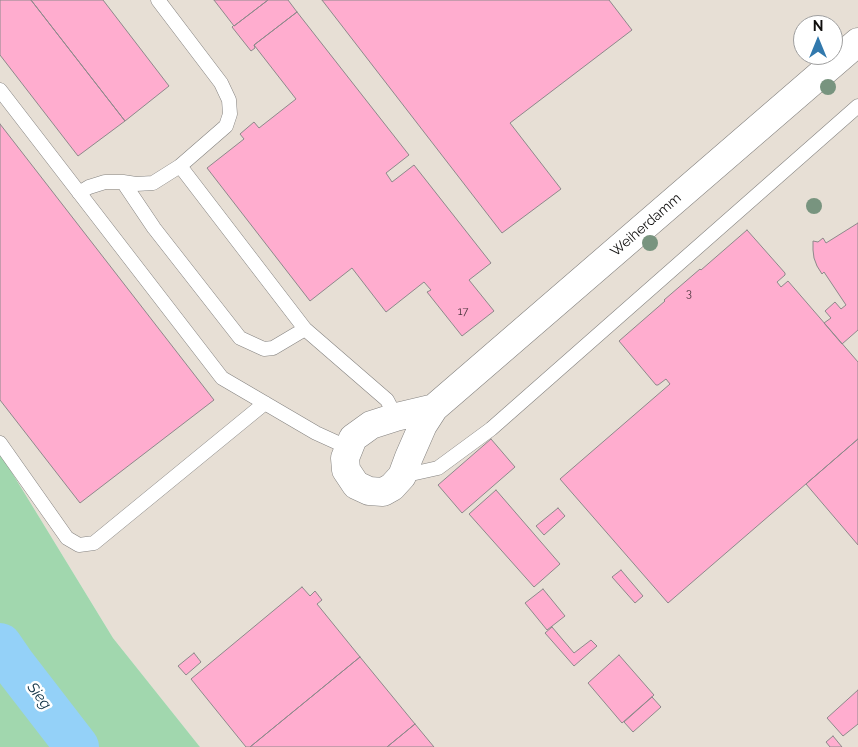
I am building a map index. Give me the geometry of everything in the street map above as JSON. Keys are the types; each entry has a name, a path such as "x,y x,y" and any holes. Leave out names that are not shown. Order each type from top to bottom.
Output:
{"street":[{"name":"Weiherdamm","path":"434,408 396,416 371,425 353,438 345,458 346,470 356,485 369,491 383,492 392,487 402,476 423,425 434,408 858,42"}],"lane":[{"path":"79,193 89,187 105,182 152,183 180,166 226,126 230,114 229,100 221,83 158,0"},
{"path":"0,90 222,378 316,433 349,448"},
{"path":"402,476 438,468 491,429 858,106"},
{"path":"180,166 305,329 387,400 396,416"},
{"path":"123,182 154,228 240,338 264,349 273,348 305,329"},
{"path":"0,442 67,538 79,545 94,543 265,403"}],"shaded area":[{"path":"0,0 858,0 858,747 200,747 113,638 0,453"}],"green space":[{"path":"0,453 113,638 200,747 0,747"}],"building":[{"path":"0,0 31,0 125,121 78,156 0,55"},
{"path":"31,0 103,0 169,86 125,121"},
{"path":"214,0 268,0 234,26"},
{"path":"268,0 288,0 297,12 254,45 255,48 251,51 232,27"},
{"path":"322,0 609,0 632,30 510,123 561,189 502,233"},
{"path":"297,12 409,155 386,173 392,182 414,165 491,263 469,280 494,311 462,336 427,292 431,290 424,282 386,312 352,268 310,301 207,168 244,139 240,134 254,122 259,128 296,99 254,45"},
{"path":"0,124 214,400 80,503 0,400"},
{"path":"858,223 858,330 842,344 824,323 831,318 825,311 835,302 841,309 846,305 824,272 822,274 817,266 814,258 813,241 818,242 823,238 826,243"},
{"path":"747,230 785,273 777,282 781,287 788,281 858,362 858,439 668,603 560,479 670,384 666,379 656,385 619,341"},
{"path":"491,439 515,467 462,513 438,485"},
{"path":"858,439 858,545 806,484"},
{"path":"496,490 560,564 534,587 469,514"},
{"path":"558,508 565,516 544,535 536,526"},
{"path":"621,570 643,596 635,603 612,577"},
{"path":"302,587 310,596 315,591 322,600 317,604 360,657 250,747 246,747 191,679"},
{"path":"543,589 565,616 547,630 525,603"},
{"path":"552,627 574,653 591,640 597,646 574,666 545,633"},
{"path":"194,653 201,662 186,675 178,666"},
{"path":"619,655 654,695 622,723 588,683"},
{"path":"360,657 415,724 387,747 250,747"},
{"path":"858,690 858,724 843,736 827,718"},
{"path":"652,697 661,707 633,732 624,722"},
{"path":"415,724 434,747 387,747"},
{"path":"833,736 842,747 830,747 826,742"}],"waterway":[{"name":"Sieg","path":"0,645 77,747"}]}
